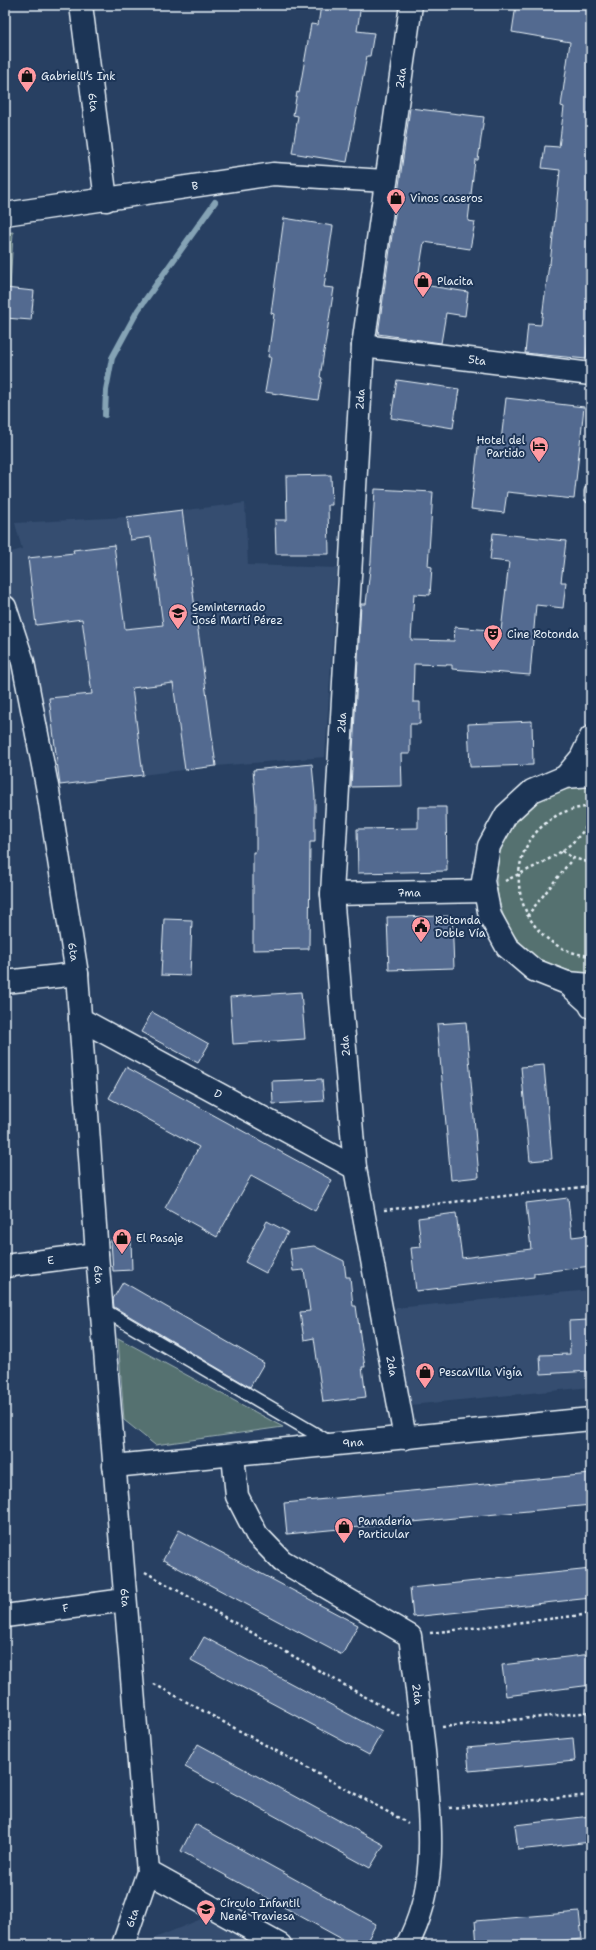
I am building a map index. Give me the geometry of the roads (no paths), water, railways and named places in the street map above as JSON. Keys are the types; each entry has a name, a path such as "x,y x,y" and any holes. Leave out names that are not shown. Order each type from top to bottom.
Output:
{"street":[{"name":"6ta","path":"81,5 106,200"},
{"name":"2da","path":"405,1438 356,1168 332,894 363,346 385,181 411,5"},
{"name":"B","path":"5,214 273,174 385,181"},
{"name":"5ta","path":"363,346 591,374"},
{"name":"6ta","path":"5,607 14,663 48,791 77,974 97,1254 148,1872 123,1945"},
{"path":"565,777 581,758 591,737"},
{"path":"591,776 565,777 532,791 506,815 489,846 484,881 490,916 507,947 534,970 567,983 591,985"},
{"name":"7ma","path":"332,894 485,891"},
{"path":"5,982 77,974"},
{"path":"567,983 589,1003 591,1007"},
{"name":"D","path":"80,1019 356,1168"},
{"name":"E","path":"5,1266 97,1254"},
{"name":"9na","path":"114,1466 591,1420"},
{"name":"2da","path":"233,1455 237,1496 258,1535 282,1561 410,1636 422,1729 431,1835 430,1869 416,1927 407,1945"},
{"name":"F","path":"5,1616 125,1600"},
{"path":"148,1872 280,1945"}],"lane":[{"path":"591,491 591,497"},
{"path":"102,1309 334,1444"}],"waterway":[{"path":"105,415 106,390 112,358 138,310 215,202"}],"place":[{"name":"Gabrielli’s Ink","path":"27,93"},
{"name":"Vinos caseros","path":"396,215"},
{"name":"Placita","path":"423,298"},
{"name":"Hotel del Partido","path":"539,463"},
{"name":"Seminternado José Martí Pérez","path":"178,630"},
{"name":"Cine Rotonda","path":"493,651"},
{"name":"Rotonda Doble Vía","path":"421,943"},
{"name":"El Pasaje","path":"122,1255"},
{"name":"PescaVilla Vigía","path":"425,1389"},
{"name":"Panadería Particular","path":"344,1544"},
{"name":"Círculo Infantil Nené Traviesa","path":"206,1926"}]}
